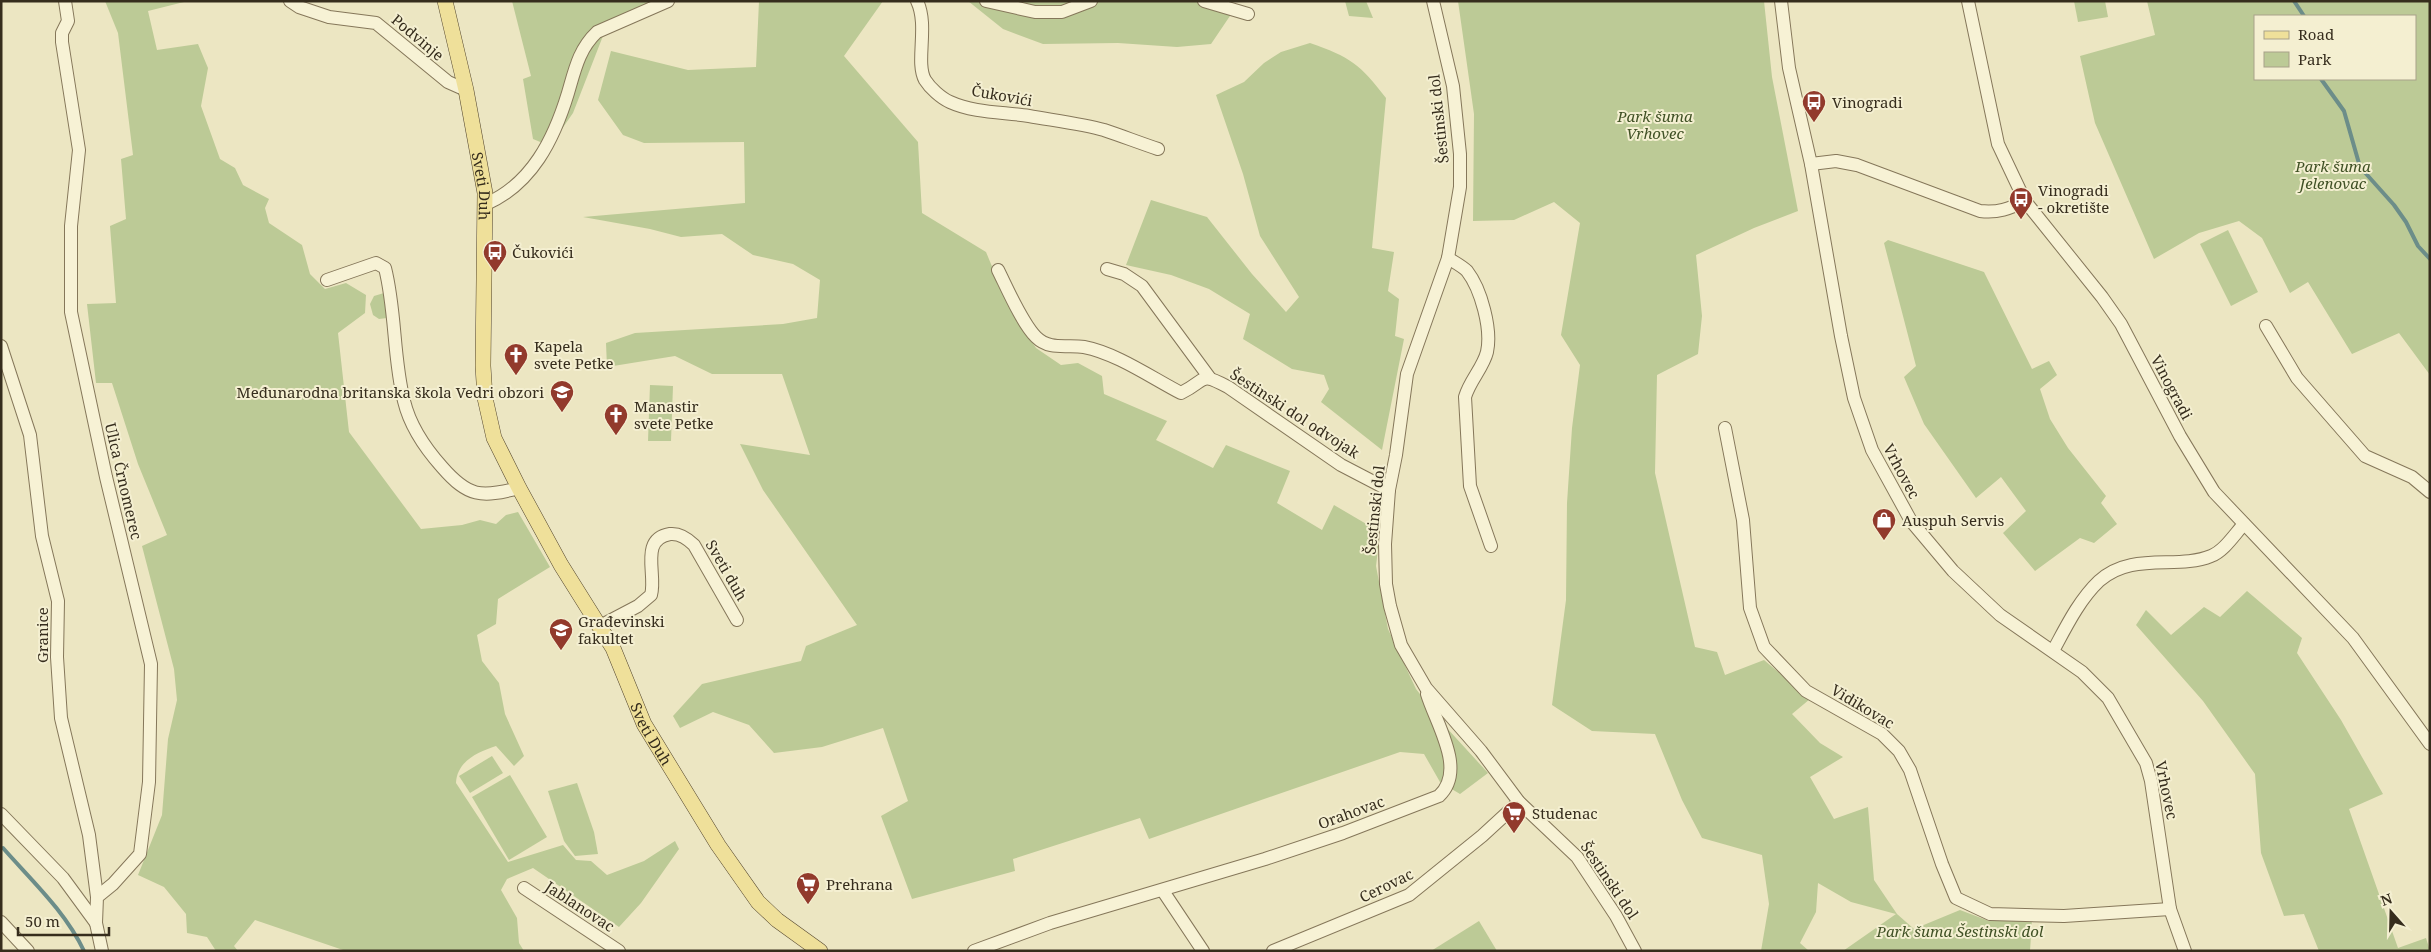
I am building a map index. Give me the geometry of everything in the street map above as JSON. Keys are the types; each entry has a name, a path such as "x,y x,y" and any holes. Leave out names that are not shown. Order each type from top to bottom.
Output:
{"main road":[{"name":"Sveti Duh","path":"445,1 466,90 486,204 483,366 485,398 494,438 561,565 617,656 644,724 740,879 768,913 820,951"}],"street":[{"name":"Ulica Črnomerec","path":"65,1 68,21 62,33 62,42 79,150 71,226 71,312 106,477 151,664 149,782 140,854 113,884 97,896"},
{"name":"Podvinje","path":"290,1 299,8 329,17 376,23 448,82 466,90"},
{"path":"486,204 497,200 512,188 535,164 547,148 559,122 578,60 588,41 597,32 668,1"},
{"name":"Čukovići","path":"917,1 921,9 924,28 922,57 924,79 936,92 950,102 983,110 1029,116 1102,130 1158,149"},
{"path":"986,1 1035,12 1062,12 1091,1"},
{"path":"1204,1 1248,14"},
{"name":"Šestinski dol","path":"1433,1 1449,66 1460,154 1460,187 1448,258 1407,374 1390,490 1385,544 1386,584 1401,645 1426,688 1482,752 1520,802 1577,856 1616,916 1635,951"},
{"name":"Vrhovec","path":"1781,1 1789,68 1810,164 1841,336 1854,398 1872,450 1911,521 1953,571 2000,615 2082,672 2108,698 2146,764 2154,794 2170,909 2185,951"},
{"name":"Vinogradi","path":"1968,1 1998,144 2025,202 2102,297 2120,324 2184,444 2214,492 2353,638 2430,744"},
{"path":"1810,164 1836,161 1857,164 1980,211 1992,213 2008,210 2025,202"},
{"path":"1448,258 1466,270 1471,277 1485,312 1488,336 1487,352 1465,397 1470,486 1491,546"},
{"path":"327,280 376,262 385,268 404,401 417,434 428,451 460,487 482,495 497,494 519,488"},
{"name":"Šestinski dol odvojak","path":"1107,269 1124,274 1142,286 1209,377 1228,387 1341,465 1390,490"},
{"name":"Šestinski dol odvojak","path":"998,270 1016,306 1036,337 1050,346 1082,346 1105,353 1181,393 1203,378 1209,377"},
{"path":"2266,326 2297,378 2365,456 2412,478 2430,492"},
{"name":"Granice","path":"1,346 30,435 42,536 58,601 57,657 61,718 89,835 97,896"},
{"name":"Vidikovac","path":"1725,428 1743,520 1750,608 1764,647 1806,691 1882,734 1899,751 1910,770 1942,864 1956,898 1990,914 2064,916 2170,909"},
{"path":"2053,651 2070,620 2100,580 2115,571 2144,562 2201,559 2211,556 2219,551 2244,524"},
{"name":"Sveti duh","path":"600,626 638,606 651,595 653,583 650,559 653,546 662,537 676,534 684,536 694,545 737,620"},
{"name":"Orahovac","path":"974,951 1050,922 1162,891 1334,836 1439,796 1447,788 1451,774 1450,758 1426,688"},
{"name":"Cerovac","path":"1273,951 1409,895 1475,842 1520,802"},
{"path":"1,814 63,878 96,924"},
{"name":"Jablanovac","path":"524,888 619,951"},
{"path":"1162,891 1204,951"},
{"path":"97,896 96,924 102,951"},
{"path":"1,922 28,951"}],"green space":[{"path":"105,1 188,1 148,11 157,50 198,44 208,68 201,106 220,159 235,168 243,185 269,199 265,208 269,223 302,245 310,274 325,289 346,283 366,295 365,313 338,333 349,432 421,529 462,525 480,520 496,524 506,515 518,512 550,567 498,599 496,624 477,635 482,661 499,683 505,714 524,756 514,766 496,746 489,748 464,763 457,775 456,783 508,862 563,845 576,860 591,861 607,875 644,861 675,841 679,849 641,903 619,927 533,868 507,879 501,890 517,918 519,943 524,951 346,951 255,920 234,946 238,951 216,951 207,937 187,933 186,914 164,887 138,875 162,815 168,739 177,700 174,669 142,546 167,535 138,464 112,383 96,383 87,304 116,303 110,226 126,219 121,159 133,155 118,33"},
{"path":"512,1 665,1 608,23 573,113 550,146 533,139 523,79 531,76"},
{"path":"759,1 883,1 844,56 918,142 922,213 986,252 1008,305 1036,348 1061,365 1078,363 1102,376 1104,394 1167,421 1156,440 1213,468 1226,445 1290,471 1277,503 1322,530 1334,505 1380,532 1376,566 1388,629 1416,689 1445,726 1488,773 1460,794 1440,782 1424,754 1400,752 1149,839 1140,818 1013,859 1015,871 912,899 881,816 908,801 883,728 822,747 774,753 749,725 713,712 680,728 673,716 702,684 801,661 806,646 857,625 763,490 740,444 810,455 782,374 712,374 675,356 607,367 606,343 635,333 783,324 817,318 820,280 793,264 753,255 722,234 681,237 650,229 583,217 745,203 744,142 644,143 623,135 598,100 611,51 688,70 756,67"},
{"path":"968,1 1220,1 1234,10 1211,44 1177,47 1118,43 1043,44 1003,29"},
{"path":"1345,1 1366,1 1373,18 1349,16"},
{"name":"Park šuma Vrhovec","path":"1458,1 1764,1 1772,77 1798,211 1754,228 1696,255 1702,316 1698,354 1657,375 1655,473 1695,647 1717,652 1725,675 1764,660 1810,699 1792,714 1820,743 1843,757 1810,777 1834,819 1868,807 1874,880 1897,914 1914,929 1960,910 1989,921 2032,919 2030,951 1843,951 1896,914 1851,902 1818,883 1816,912 1800,943 1809,951 1761,951 1769,904 1762,855 1702,838 1682,800 1655,734 1592,731 1552,705 1566,600 1567,503 1572,428 1580,365 1561,335 1580,223 1554,202 1514,220 1473,221 1474,114"},
{"path":"2074,1 2105,1 2108,17 2078,22"},
{"name":"Park šuma Jelenovac","path":"2147,1 2430,1 2430,375 2399,333 2352,354 2308,282 2290,293 2262,238 2239,221 2199,233 2154,259 2095,123 2080,56 2155,35"},
{"path":"1310,43 1353,63 1369,77 1386,98 1372,248 1394,252 1388,291 1399,299 1395,336 1404,339 1382,450 1321,402 1329,389 1324,375 1292,369 1243,339 1250,314 1209,289 1171,275 1126,265 1151,200 1207,217 1252,274 1286,312 1299,297 1260,236 1243,174 1216,95 1244,82 1264,63 1281,52"},
{"path":"2228,230 2258,292 2231,306 2200,244"},
{"path":"1888,240 1984,272 2032,369 2049,361 2057,375 2040,389 2050,419 2068,448 2106,496 2101,503 2117,524 2094,543 2080,538 2035,571 2003,533 2026,511 2001,477 1976,498 1924,424 1904,377 1916,366 1884,243"},
{"path":"384,293 387,318 379,319 373,315 370,304 374,296"},
{"path":"650,385 673,386 671,441 648,441"},
{"path":"2247,591 2302,638 2297,653 2341,720 2383,794 2349,809 2398,948 2426,938 2430,951 2319,951 2304,914 2284,916 2261,853 2255,774 2203,701 2136,625 2146,610 2171,635 2204,607 2220,617"},
{"path":"492,756 503,773 470,793 459,776"},
{"path":"510,775 547,837 509,860 472,797"},
{"path":"577,783 594,832 598,854 575,856 564,841 548,791"},
{"path":"1479,921 1497,951 1431,951"}],"waterway":[{"path":"2294,1 2303,15"},
{"path":"2322,80 2344,111 2360,167 2394,205 2406,222 2418,246 2430,259"},
{"path":"3,848 58,910 84,951"}],"place":[{"name":"Vinogradi","path":"1814,123"},
{"name":"Vinogradi - okretište","path":"2021,220"},
{"name":"Čukovići","path":"495,273"},
{"name":"Kapela svete Petke","path":"516,376"},
{"name":"Međunarodna britanska škola Vedri obzori","path":"562,413"},
{"name":"Manastir svete Petke","path":"616,436"},
{"name":"Auspuh Servis","path":"1884,541"},
{"name":"Građevinski fakultet","path":"561,651"},
{"name":"Studenac","path":"1514,834"},
{"name":"Prehrana","path":"808,905"}],"park label":[{"name":"Park šuma Šestinski dol","path":"1960,931"}]}
